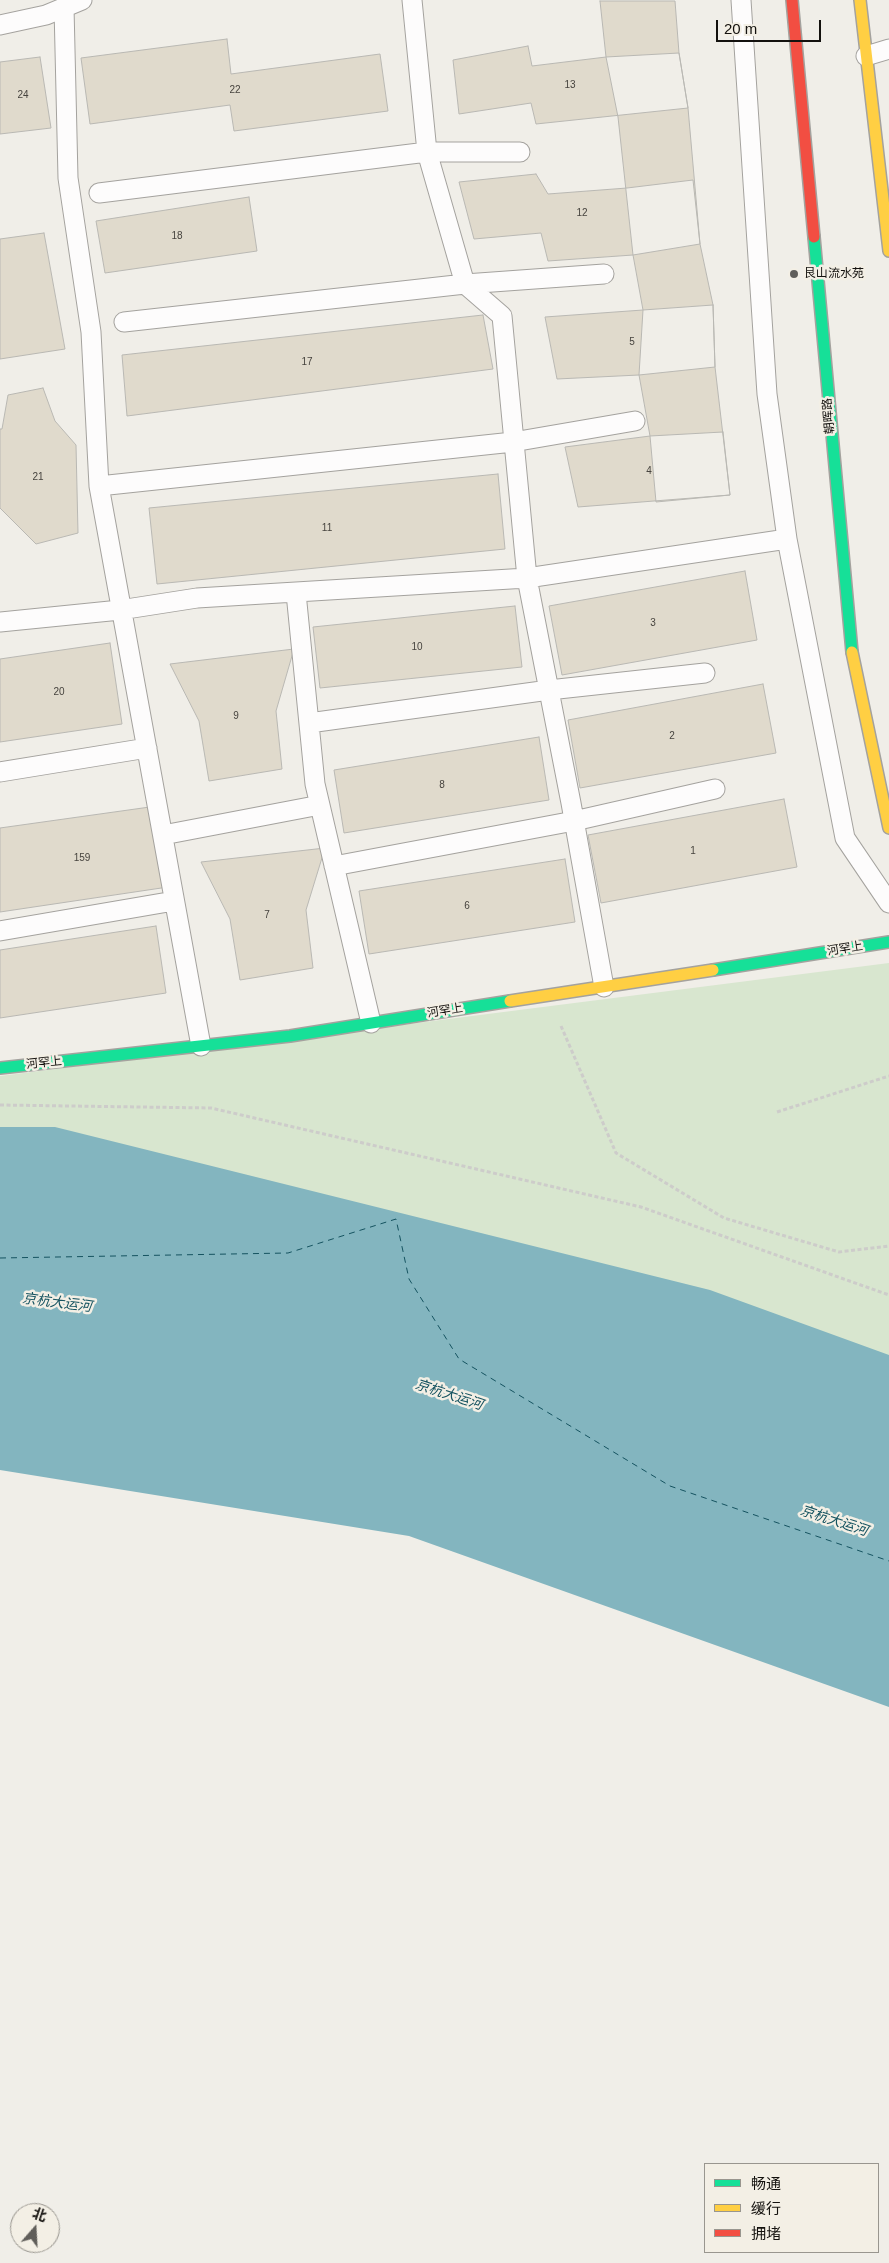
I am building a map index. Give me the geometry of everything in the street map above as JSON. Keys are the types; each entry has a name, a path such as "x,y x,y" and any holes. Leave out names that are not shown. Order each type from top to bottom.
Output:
{"main road":[{"name":"朝晖路","path":"792,0 851,648 889,828"},
{"path":"860,0 889,251"},
{"name":"河罕上","path":"0,1068 290,1036 889,942"}],"lane":[{"path":"0,25 46,15 82,0"},
{"path":"412,0 427,152 465,284 502,316 527,578 604,987"},
{"path":"741,0 767,394 787,539 845,838 889,903"},
{"path":"64,7 68,178 91,332 99,486 120,610 201,1046"},
{"path":"866,56 889,49"},
{"path":"99,193 427,152 520,152"},
{"path":"124,322 465,284 604,274"},
{"path":"99,486 513,442 635,421"},
{"path":"0,622 120,610 197,598 527,578 787,539"},
{"path":"296,593 315,784 371,1023"},
{"path":"309,723 549,690 706,673"},
{"path":"0,772 147,748"},
{"path":"334,866 574,821 715,788"},
{"path":"162,835 320,805"},
{"path":"0,931 174,901"}],"path":[{"path":"548,995 616,1153 724,1218 839,1252 889,1246"},
{"path":"777,1112 889,1076"},
{"path":"0,1105 211,1108 642,1207 889,1295"}],"green space":[{"path":"889,963 889,1359 0,1143 0,1076"}],"water":[{"name":"京杭大运河","path":"0,1127 55,1127 710,1290 889,1355 889,1707 409,1536 0,1470"}],"building":[{"path":"600,1 675,1 679,53 688,108 700,244 713,305 715,367 730,495 656,502 650,436 639,375 643,310 633,255 618,117 606,57"},
{"path":"227,39 231,74 380,54 388,111 234,131 230,105 90,124 81,58"},
{"path":"528,46 532,66 606,57 679,53 688,108 536,124 531,103 459,114 453,60"},
{"path":"40,57 51,128 0,134 0,62"},
{"path":"536,174 548,194 627,188 693,180 700,244 633,255 548,261 541,233 474,239 459,182"},
{"path":"249,197 257,251 105,273 96,221"},
{"path":"44,233 65,349 0,359 0,239"},
{"path":"713,305 715,367 639,375 557,379 545,317"},
{"path":"483,315 493,369 127,416 122,355"},
{"path":"43,388 55,421 76,445 78,533 36,544 0,508 0,429 2,429 8,395"},
{"path":"723,432 730,495 578,507 565,447 650,436"},
{"path":"498,474 505,549 157,584 149,508"},
{"path":"745,571 757,640 562,675 549,606"},
{"path":"515,606 522,667 320,688 313,627"},
{"path":"110,643 122,724 0,742 0,659"},
{"path":"294,649 276,711 282,769 209,781 199,721 170,664"},
{"path":"763,684 776,753 580,788 568,720"},
{"path":"539,737 549,800 344,833 334,770"},
{"path":"784,799 797,867 601,903 588,835"},
{"path":"157,806 168,887 0,912 0,828"},
{"path":"325,848 306,910 313,968 240,980 230,919 201,862"},
{"path":"565,859 575,922 369,954 359,891"},
{"path":"156,926 166,993 0,1018 0,950"}],"ferry route":[{"path":"0,1258 288,1253 396,1219 409,1279 459,1359 670,1486 889,1561"}],"traffic: fast":[{"path":"814,237 852,652"},
{"path":"713,970 889,942"},
{"path":"0,1068 290,1036 510,1001"}],"traffic: slow":[{"path":"860,0 889,251"},
{"path":"852,652 889,828"},
{"path":"510,1001 713,970"}],"traffic: jam":[{"path":"792,0 814,237"}],"place":[{"name":"艮山流水苑","path":"794,274"}]}
